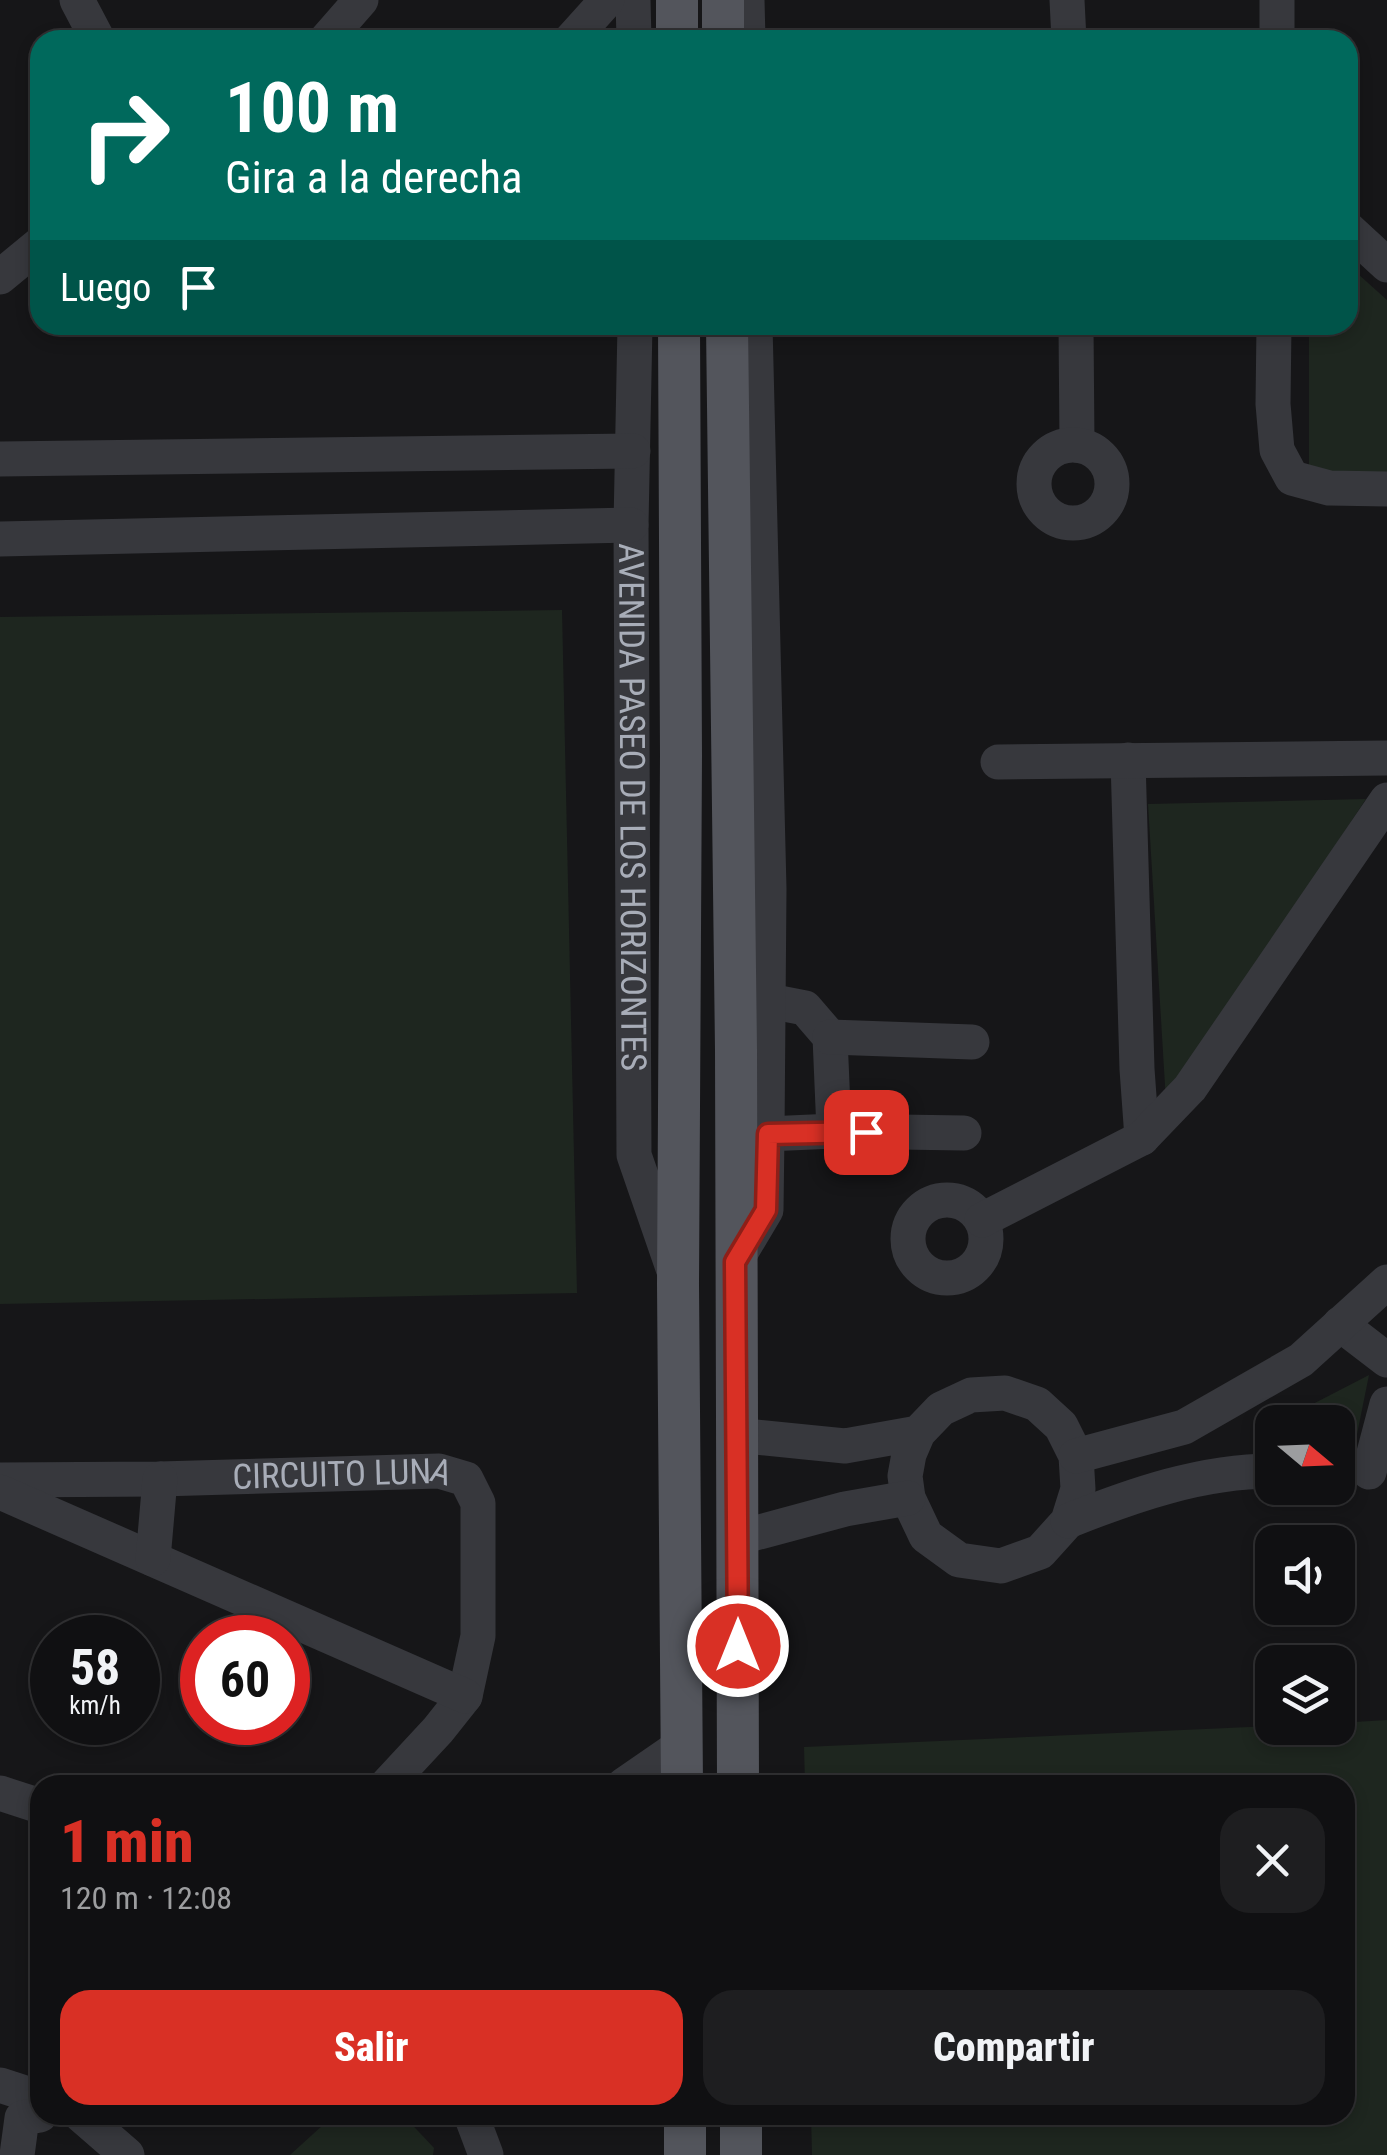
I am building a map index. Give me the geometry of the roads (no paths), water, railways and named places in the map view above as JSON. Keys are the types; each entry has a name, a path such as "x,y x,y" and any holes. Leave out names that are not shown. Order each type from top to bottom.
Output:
{"main road":[{"path":"677,0 678,30"},
{"path":"723,0 723,30"},
{"name":"AVENIDA PASEO DE LOS HORIZONTES","path":"679,335 682,755 678,1284 682,1765"},
{"path":"727,335 734,767 738,1775"},
{"path":"685,2125 685,2155"},
{"path":"740,2125 741,2155"}],"street":[{"path":"78,0 93,30"},
{"path":"335,30 361,0"},
{"path":"579,30 607,0"},
{"path":"633,0 634,30"},
{"path":"748,0 748,30"},
{"path":"1066,0 1068,30"},
{"path":"1277,0 1277,30"},
{"path":"1358,237 1387,265"},
{"path":"0,277 30,252"},
{"path":"0,277 30,276"},
{"name":"AVENIDA PASEO DE LOS HORIZONTES","path":"635,335 631,525 634,1155 678,1284"},
{"path":"735,1262 766,1210 768,1134 769,889 755,335"},
{"path":"1076,335 1076,445"},
{"path":"1274,335 1277,450 1292,478 1329,488 1387,489"},
{"path":"0,459 633,452"},
{"path":"0,538 631,525"},
{"path":"998,762 1387,758"},
{"path":"1128,760 1142,1138"},
{"path":"982,1220 1142,1138 1190,1088 1387,800"},
{"path":"769,1001 805,1008 830,1038 834,1131"},
{"path":"830,1038 972,1042"},
{"path":"768,1134 964,1133"},
{"path":"1076,1456 1184,1427 1301,1360 1387,1282"},
{"path":"1340,1324 1387,1360"},
{"path":"1004,1393 1037,1404 1061,1426 1076,1456 1078,1489 1068,1521 1040,1552 1000,1566 960,1560 926,1536 908,1498 905,1476 918,1434 941,1409 971,1394 1004,1393"},
{"path":"1365,1472 1387,1404"},
{"path":"736,1435 845,1446 918,1434"},
{"name":"CIRCUITO LUNA","path":"0,1480 439,1471 466,1479 478,1503 478,1636 465,1696 396,1775"},
{"path":"1068,1521 1117,1501 1179,1484 1255,1471"},
{"path":"153,1559 160,1479"},
{"path":"0,1492 465,1696"},
{"path":"737,1538 844,1509 908,1498"},
{"path":"653,1775 682,1765"},
{"path":"0,1793 30,1803"},
{"path":"0,2085 30,2095"},
{"path":"17,2155 22,2118 30,2117"},
{"path":"92,2125 127,2155"},
{"path":"475,2125 486,2155"}]}
